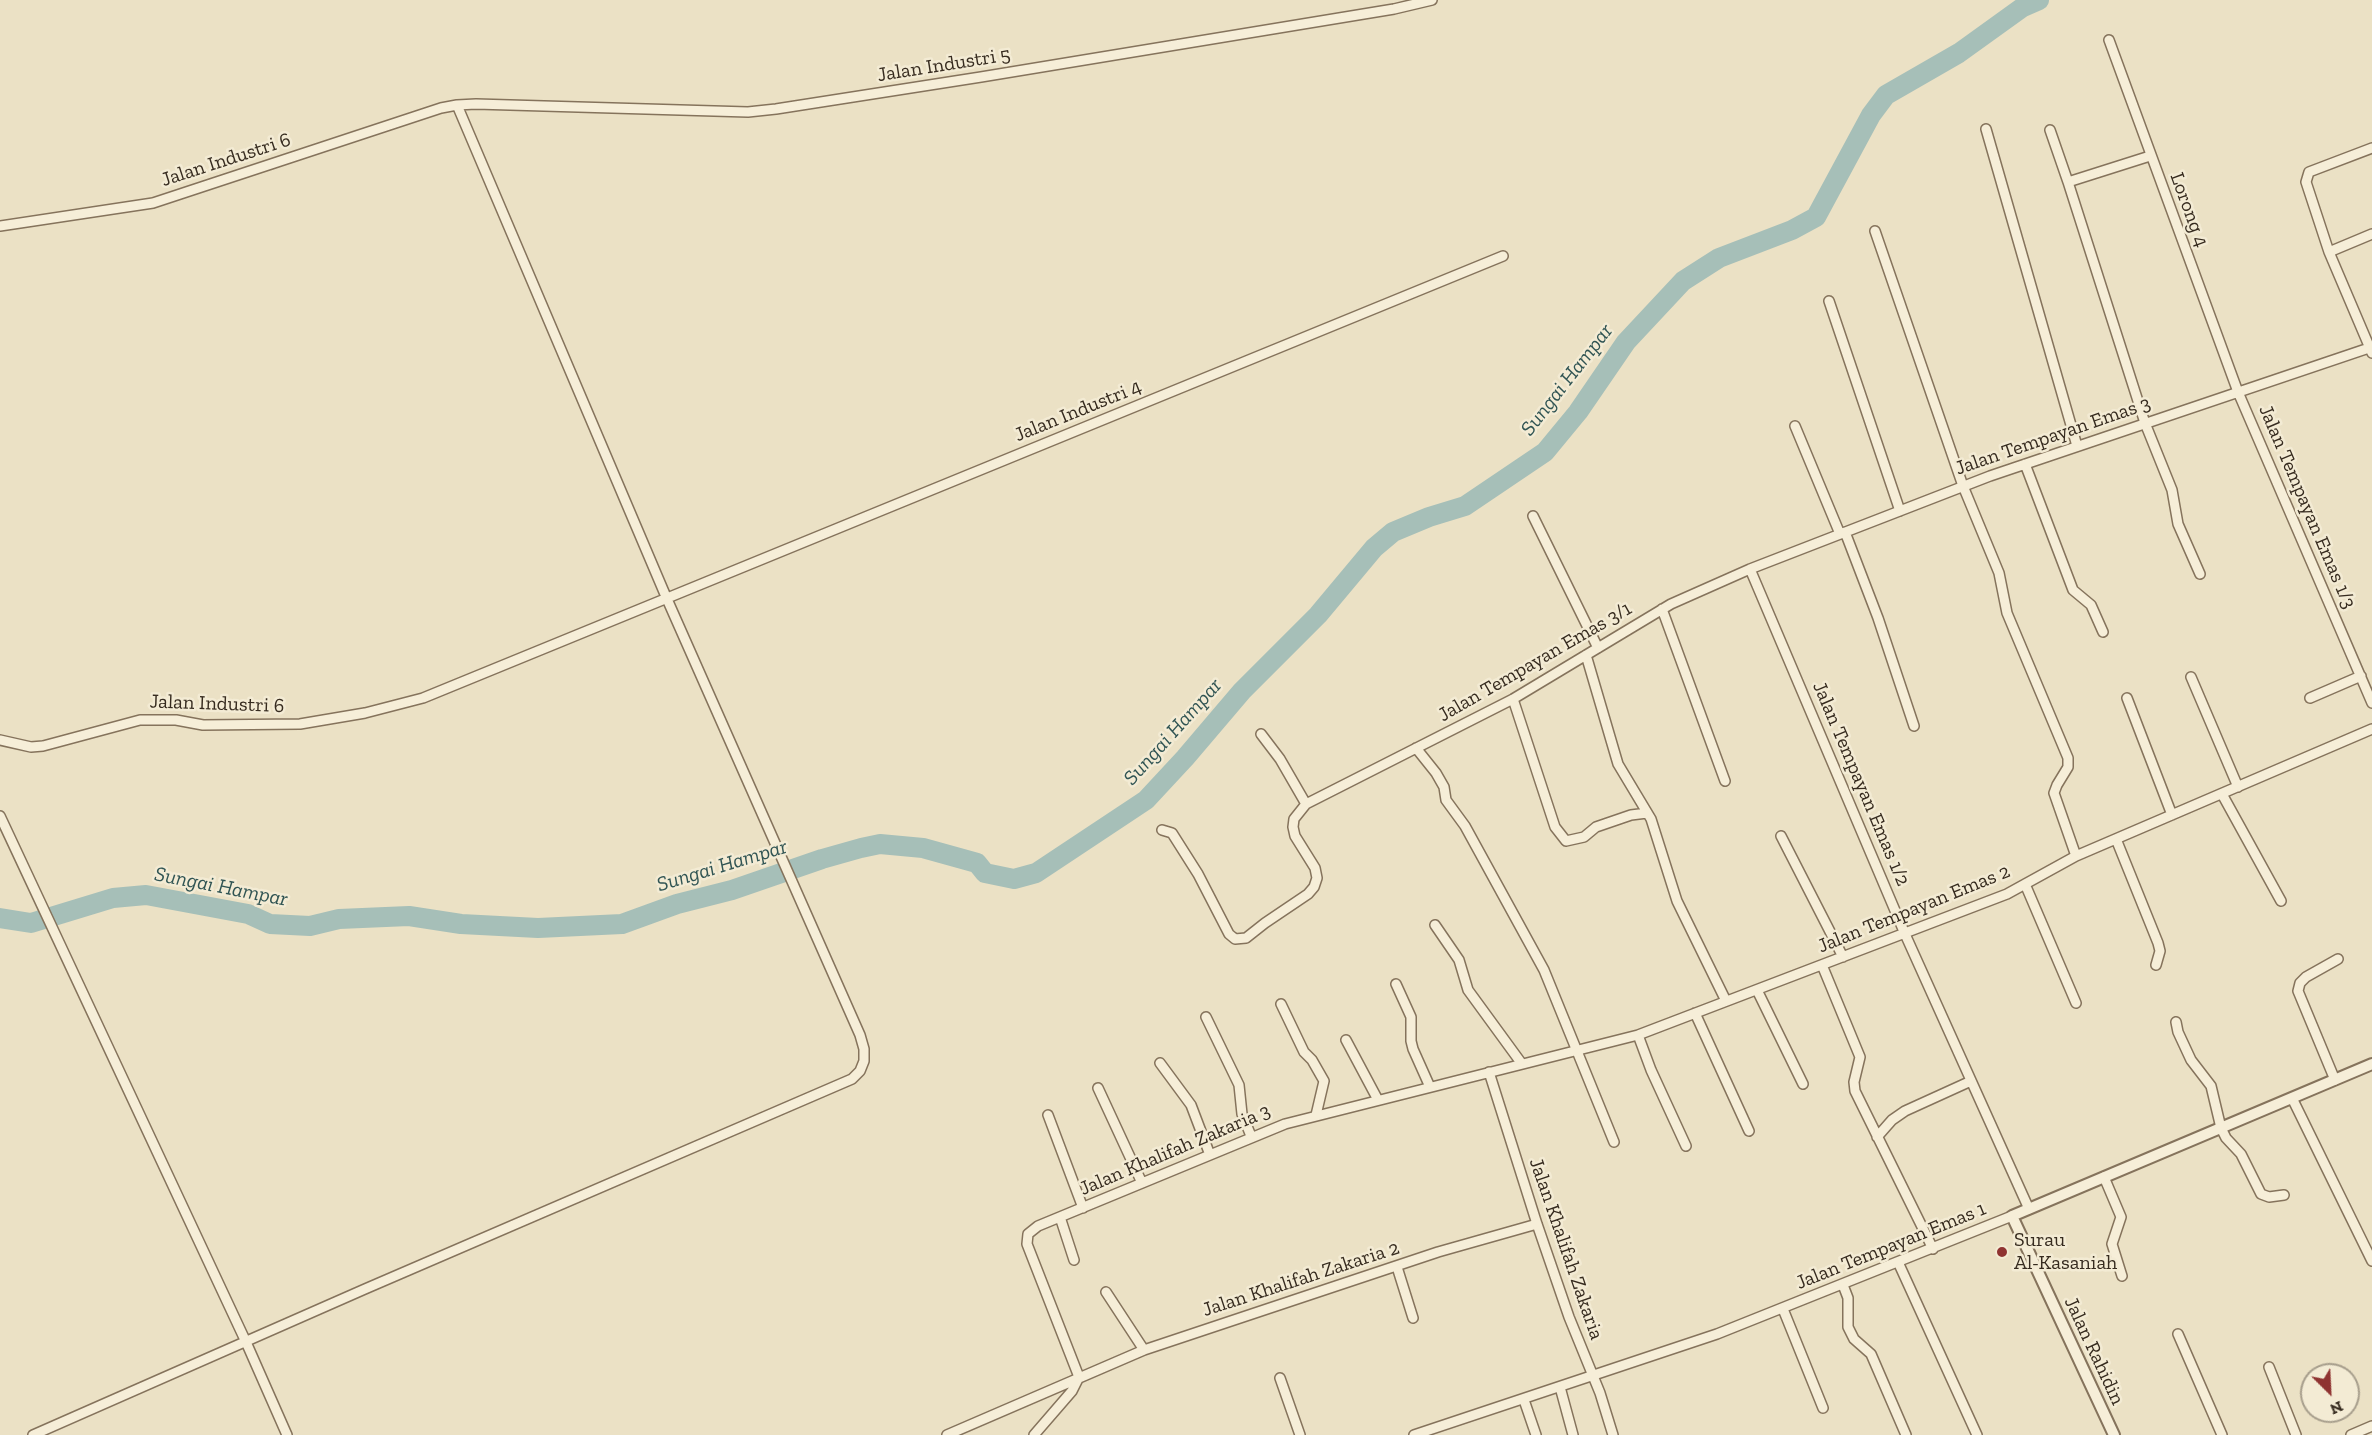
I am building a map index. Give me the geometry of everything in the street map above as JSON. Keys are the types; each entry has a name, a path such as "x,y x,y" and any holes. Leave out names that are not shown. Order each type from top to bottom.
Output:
{"street":[{"name":"Jalan Industri 5","path":"457,105 748,112 767,110 880,94 1394,9 1432,0"},
{"name":"Lorong 4","path":"2109,40 2238,392"},
{"name":"Jalan Industri 6","path":"0,226 153,203 441,108 457,105"},
{"path":"33,1435 386,1279 852,1079 860,1071 864,1061 864,1049 667,599 457,105"},
{"path":"1986,129 2077,446"},
{"path":"2050,130 2145,423 2172,490 2178,524 2200,574"},
{"path":"2371,349 2329,252 2306,182 2309,172 2372,148"},
{"path":"2068,182 2150,156"},
{"path":"1875,231 1963,486 1999,573 2007,613 2068,758 2068,768 2054,793 2076,856"},
{"path":"2329,252 2372,234"},
{"name":"Jalan Industri 4","path":"667,599 1503,256"},
{"path":"1829,301 1900,511"},
{"name":"Jalan Tempayan Emas 3","path":"1750,569 2025,464 2371,349"},
{"name":"Jalan Tempayan Emas 1/3","path":"2238,392 2372,703"},
{"path":"1795,426 1878,618 1914,726"},
{"path":"2025,464 2073,590 2091,605 2103,632"},
{"path":"1533,516 1598,648"},
{"name":"Jalan Tempayan Emas 3/1","path":"1306,804 1514,699 1662,609 1750,569"},
{"name":"Jalan Tempayan Emas 1/2","path":"1750,569 1905,934 2029,1209"},
{"name":"Jalan Industri 6","path":"0,740 31,747 43,746 140,720 161,719 203,725 259,726 300,724 365,713 423,698 667,599"},
{"path":"1662,609 1725,781"},
{"path":"1586,655 1618,764 1651,819 1677,901 1726,1001"},
{"path":"2310,698 2361,676"},
{"path":"2191,677 2238,787"},
{"path":"2127,698 2172,815"},
{"path":"1514,699 1555,827 1566,841 1584,837 1596,827 1631,815 1647,813"},
{"name":"Jalan Tempayan Emas 2","path":"1489,1072 1638,1035 1905,934 2007,894 2076,856 2372,729"},
{"path":"1162,830 1172,833 1198,874 1229,934 1235,939 1241,940 1308,894 1317,878 1315,868 1295,836 1293,827 1294,819 1306,804 1280,759 1262,734"},
{"path":"1416,748 1436,772 1444,787 1446,800 1464,826 1544,970 1575,1051 1614,1142"},
{"path":"2222,794 2282,902"},
{"path":"0,816 246,1342 287,1435"},
{"path":"1781,836 1844,957"},
{"path":"2116,839 2158,943 2160,951 2156,965"},
{"path":"2025,884 2076,1003"},
{"path":"1435,925 1459,960 1468,990 1522,1064"},
{"path":"2335,1080 2298,991 2300,983 2306,977 2338,960"},
{"path":"1822,965 1859,1053 1860,1061 1854,1086 1933,1249"},
{"path":"1396,984 1411,1017 1413,1049 1430,1087"},
{"path":"1757,990 1803,1084"},
{"path":"1281,1004 1304,1052 1312,1060 1324,1081 1316,1115"},
{"path":"1695,1013 1749,1131"},
{"path":"1206,1017 1239,1085 1242,1114 1251,1136"},
{"path":"2176,1022 2178,1032 2191,1060 2211,1086 2221,1128 2226,1138 2241,1154 2261,1194 2269,1197 2284,1195"},
{"path":"1638,1035 1651,1070 1686,1146"},
{"path":"1346,1040 1378,1100"},
{"path":"1160,1063 1191,1104 1210,1155"},
{"name":"Jalan Tempayan Emas 1","path":"1414,1435 1432,1432 1717,1334 1933,1249 2372,1064"},
{"name":"Jalan Khalifah Zakaria 3","path":"1079,1377 1027,1244 1028,1234 1033,1229 1251,1136 1316,1115 1489,1072"},
{"name":"Jalan Khalifah Zakaria","path":"1489,1072 1537,1224 1569,1317 1600,1393 1613,1435"},
{"path":"1877,1137 1892,1120 1905,1111 1971,1081"},
{"path":"1098,1088 1142,1183"},
{"path":"2292,1098 2372,1261"},
{"path":"1048,1115 1083,1208"},
{"path":"2104,1177 2121,1217 2112,1244 2122,1276"},
{"name":"Jalan Rahidin","path":"2012,1216 2114,1435"},
{"path":"1060,1217 1074,1260"},
{"name":"Jalan Khalifah Zakaria 2","path":"946,1435 1144,1350 1438,1252 1537,1224"},
{"path":"1898,1262 1977,1435"},
{"path":"1397,1267 1413,1318"},
{"path":"1843,1285 1848,1298 1848,1327 1854,1339 1871,1354 1906,1435"},
{"path":"1106,1292 1144,1350"},
{"path":"1783,1308 1823,1408"},
{"path":"2178,1334 2222,1435"},
{"path":"2269,1367 2296,1435"},
{"path":"1034,1435 1072,1391 1079,1377"},
{"path":"1280,1378 1299,1435"},
{"path":"1560,1387 1573,1435"},
{"path":"1524,1400 1536,1435"},
{"path":"2351,1435 2372,1426"}],"waterway":[{"name":"Sungai Hampar","path":"0,918 31,923 113,898 146,895 248,914 270,924 310,926 339,919 409,916 461,924 538,928 622,924 677,904 732,890 822,859 880,844 923,848 977,863 985,873 1014,879 1036,873 1146,800 1242,691 1318,615 1374,548 1393,532 1429,517 1465,506 1545,452 1578,412 1626,342 1683,281 1719,258 1792,230 1816,217 1871,115 1886,95 1959,53 2023,7 2039,0"}],"place":[{"name":"Surau Al-Kasaniah","path":"2002,1252"}]}
